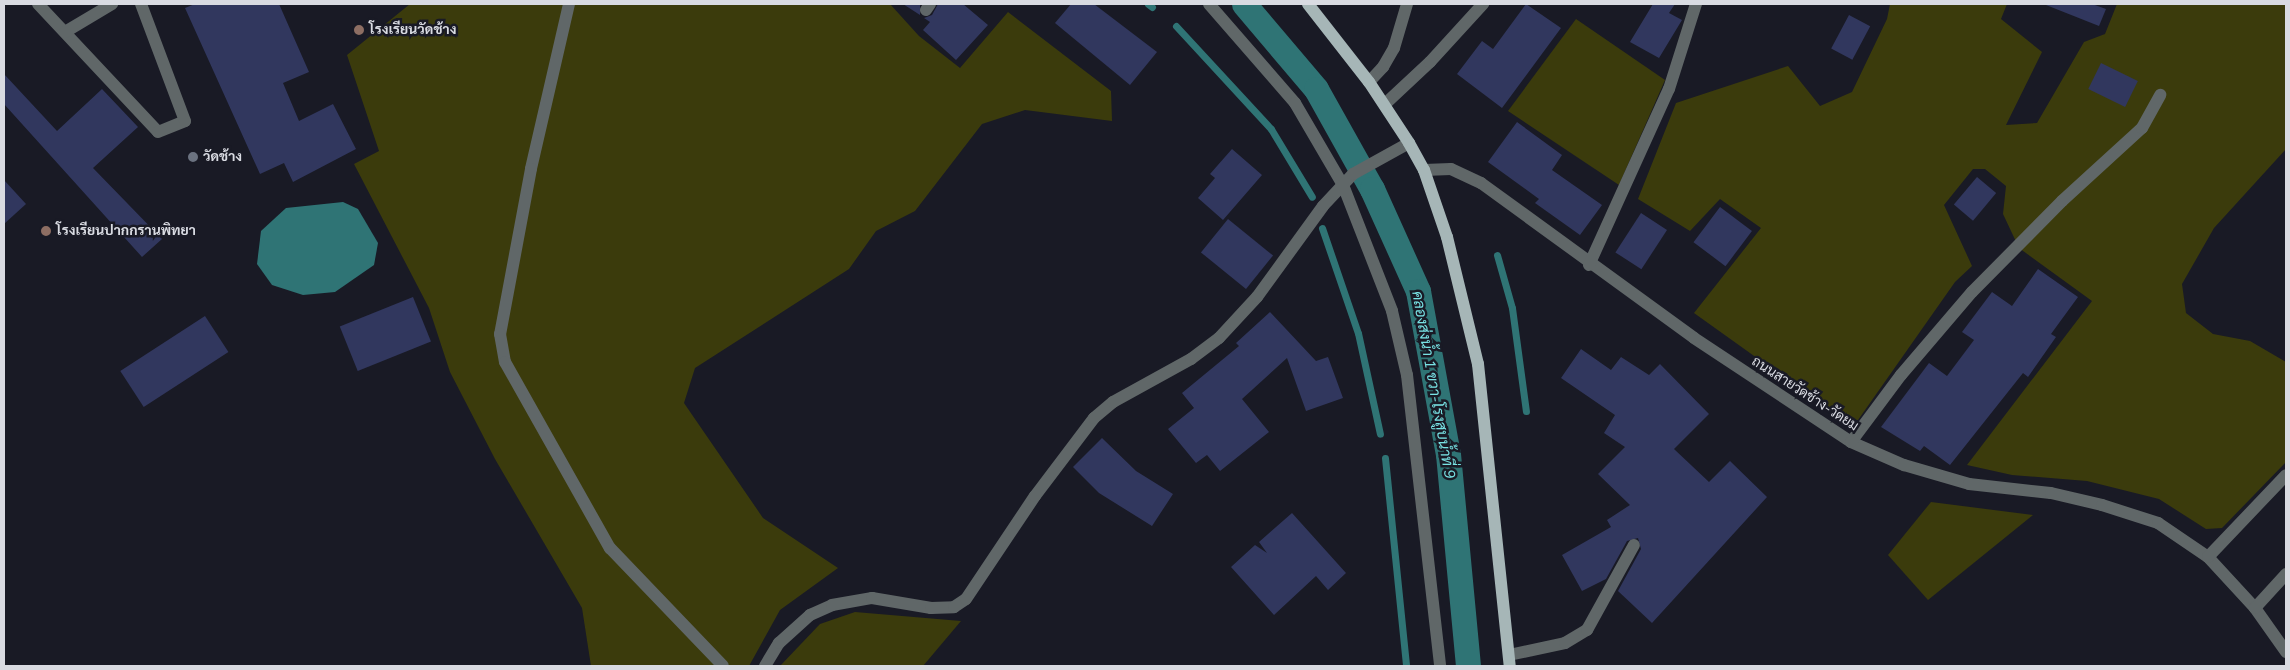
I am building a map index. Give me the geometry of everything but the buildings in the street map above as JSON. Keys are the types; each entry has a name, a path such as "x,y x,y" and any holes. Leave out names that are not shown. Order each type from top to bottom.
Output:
{"main road":[{"path":"1308,4 1385,104 1409,143 1424,170 1447,237 1478,364 1510,661"}],"street":[{"path":"38,4 158,132 184,121 141,4"},
{"path":"65,32 112,4"},
{"path":"569,4 531,169 500,334 505,362 610,548 723,666"},
{"path":"1209,4 1295,103 1343,185 1392,312 1407,375 1440,666"},
{"path":"1369,82 1383,68 1394,48 1406,4"},
{"path":"1385,104 1430,62 1483,4"},
{"path":"1590,265 1669,89 1696,4"},
{"path":"1851,442 1901,375 1972,292 2062,201 2142,128 2160,94"},
{"path":"765,666 779,643 791,632 810,615 832,605 872,598 931,608 954,607 966,599 1035,496 1094,418 1113,402 1219,338 1257,297 1324,206 1353,174 1409,143"},
{"name":"ถนนสายวัดช้าง-วัดยม","path":"1424,170 1451,169 1481,183 1590,265 1851,442 1904,465 1969,484 2051,494 2102,505 2158,523 2208,557 2255,608 2286,652"},
{"path":"2208,557 2286,475"},
{"path":"1510,661 1565,643 1587,630 1634,545"},
{"path":"2255,608 2286,574"}],"shaded area":[{"path":"410,4 890,4 919,36 960,68 1008,12 1111,91 1112,121 1025,110 982,124 915,211 876,231 849,269 695,368 684,403 763,518 838,568 780,610 749,666 591,666 582,608 495,459 450,372 429,308 354,164 379,151 347,55"},
{"path":"1890,4 2007,4 2001,19 2042,52 2006,125 2037,123 2084,42 2105,34 2117,4 2286,4 2286,149 2214,228 2182,284 2186,313 2213,334 2250,341 2286,362 2286,462 2222,528 2206,529 2159,499 2087,481 2012,475 1967,465 2092,301 2019,248 2003,214 2006,186 1985,169 1973,169 1944,205 1972,266 1955,282 1858,420 1842,419 1694,313 1761,228 1720,199 1690,231 1638,199 1676,103 1788,66 1820,106 1852,92 1887,19"},
{"path":"1576,19 1665,80 1619,185 1508,111"},
{"path":"343,202 358,209 378,243 374,265 335,292 303,295 272,285 257,264 261,231 286,208"},
{"path":"1931,502 2033,515 1928,600 1888,555"},
{"path":"855,612 961,621 923,666 780,666 820,624"}],"waterway":[{"path":"1148,4 1152,7"},
{"name":"คลองส่งน้ำ 1 ขวา-โรงสูบน้ำที่ 9","path":"1244,4 1316,89 1372,189 1418,291 1448,454 1468,666"},
{"path":"1176,26 1271,129 1312,197"},
{"path":"1322,228 1358,333 1380,434"},
{"path":"1497,255 1512,308 1526,411"},
{"path":"1385,458 1406,666"}],"place":[{"name":"โรงเรียนวัดช้าง","path":"359,30"},
{"name":"วัดช้าง","path":"193,157"},
{"name":"โรงเรียนปากกรานพิทยา","path":"46,231"}]}
